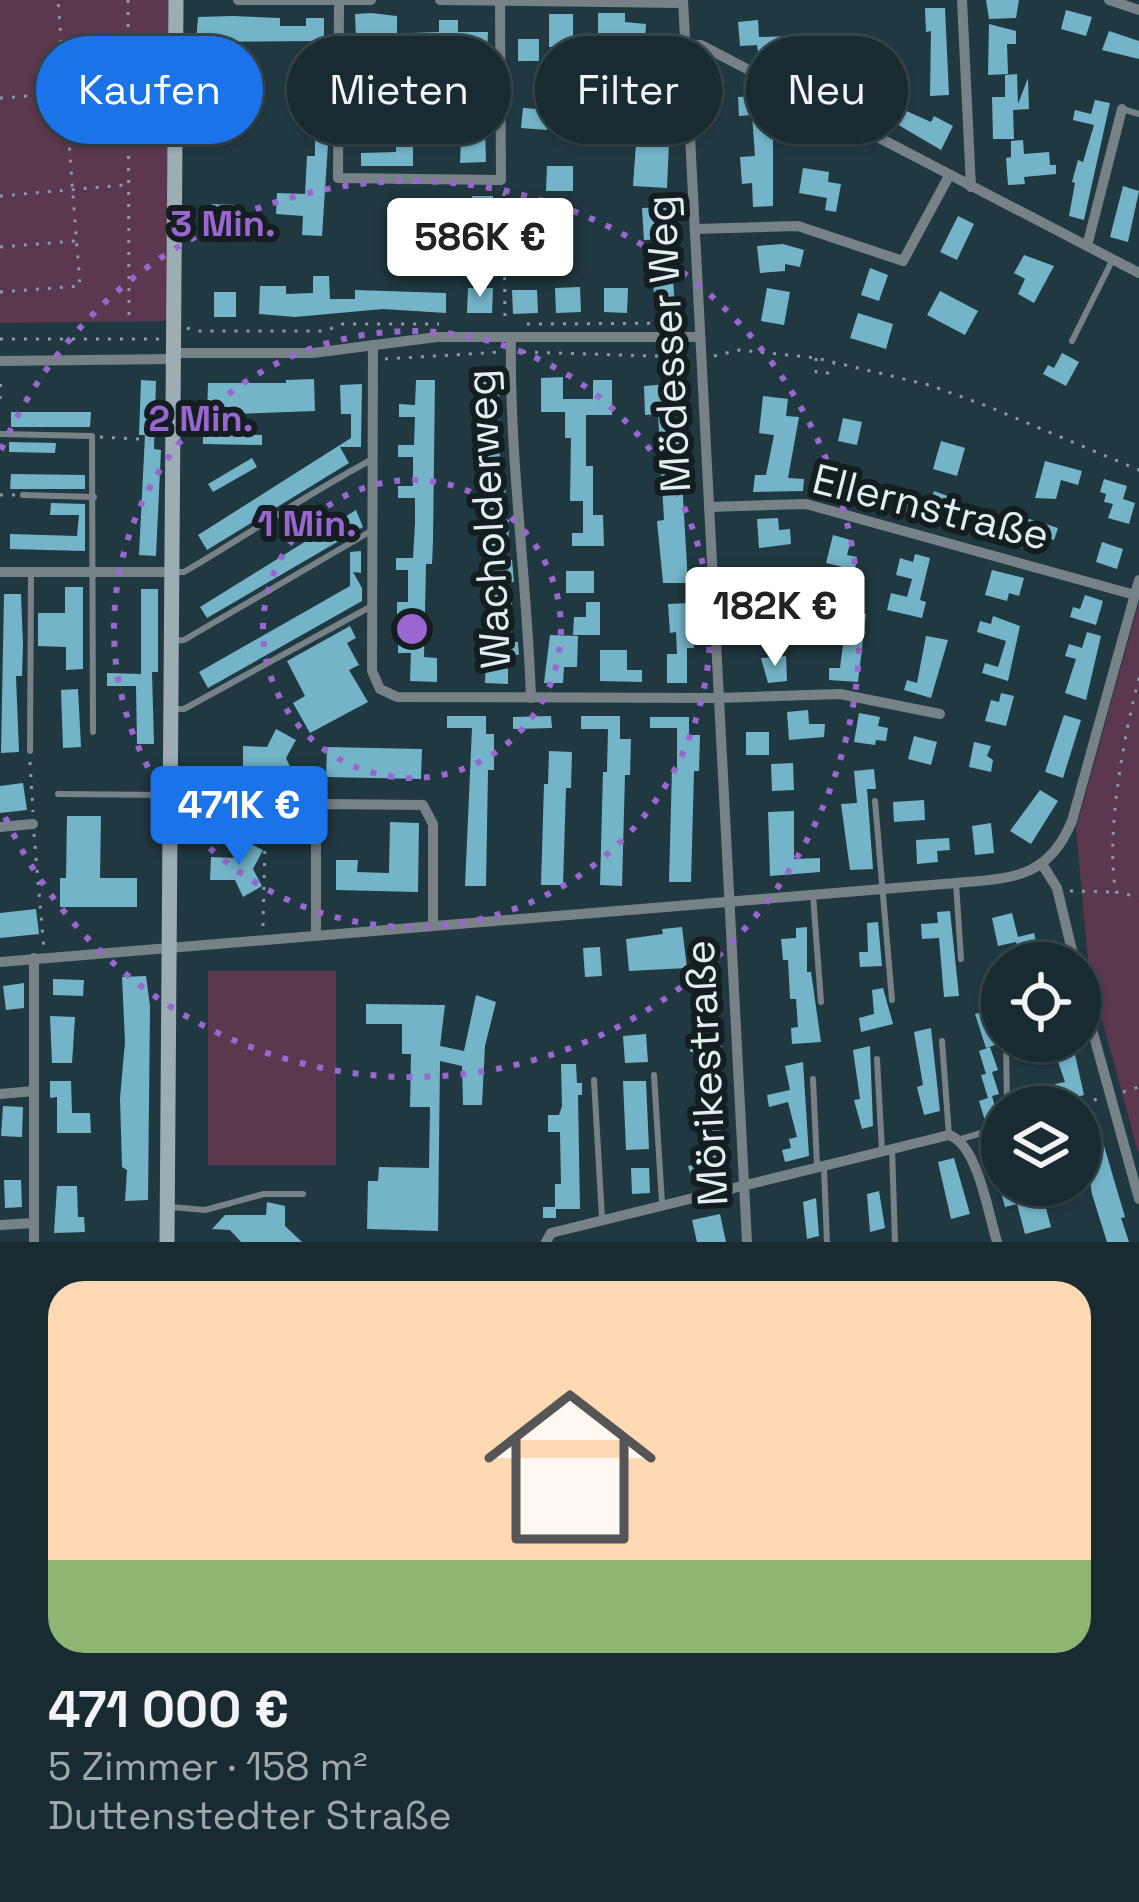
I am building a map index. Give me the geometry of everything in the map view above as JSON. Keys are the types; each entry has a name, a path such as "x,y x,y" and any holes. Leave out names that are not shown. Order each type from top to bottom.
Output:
{"street":[{"path":"167,1242 176,0"},
{"path":"238,0 371,0"},
{"path":"440,0 683,2"},
{"path":"962,0 971,187"},
{"path":"1108,0 1139,10"},
{"path":"339,1 338,178 501,180 500,1"},
{"name":"Mödesser Weg","path":"683,2 685,36"},
{"path":"722,56 1139,273"},
{"path":"1087,245 1122,109"},
{"name":"Mödesser Weg","path":"691,144 731,901"},
{"path":"695,229 798,226 903,261 949,176"},
{"path":"0,361 313,353 437,337 699,338"},
{"name":"Wacholderweg","path":"511,338 512,440 531,698"},
{"path":"373,345 372,671 380,689 398,697 840,694 940,714"},
{"name":"Ellernstraße","path":"709,507 806,504 1135,595"},
{"path":"0,572 174,572"},
{"path":"0,962 1014,877 1056,852 1072,820 1139,580"},
{"path":"316,935 316,819 322,804 423,805 433,824 433,926"},
{"path":"0,827 33,824"},
{"path":"1042,864 1057,888 1070,942"},
{"name":"Mörikestraße","path":"731,901 747,1242"},
{"path":"34,1242 39,958"},
{"path":"1099,1062 1139,1199"},
{"path":"0,1094 34,1091"},
{"path":"546,1242 551,1233 662,1203 955,1137 971,1155 997,1242"},
{"path":"0,1225 34,1223"}],"lane":[{"path":"1122,109 1139,114"},
{"path":"1072,341 1113,259"},
{"path":"0,434 92,436 93,732"},
{"path":"174,572 184,572 269,522 289,504 374,458"},
{"path":"22,495 94,497"},
{"path":"173,641 184,640 374,529"},
{"path":"30,751 32,572"},
{"path":"172,709 184,709 373,605"},
{"path":"58,794 171,795"},
{"path":"875,801 892,1000"},
{"path":"956,883 962,959"},
{"path":"813,895 821,1002"},
{"path":"941,1041 955,1137 981,1131"},
{"path":"877,1059 896,1242"},
{"path":"654,1075 662,1203"},
{"path":"813,1079 827,1242"},
{"path":"594,1080 602,1222"},
{"path":"167,1207 206,1210 264,1194 304,1194"}],"path":[{"path":"58,0 61,36"},
{"path":"128,0 128,36"},
{"path":"0,98 36,95"},
{"path":"0,292 80,286 69,144"},
{"path":"127,144 129,315"},
{"path":"501,180 505,325"},
{"path":"0,196 127,185"},
{"path":"0,248 77,241"},
{"path":"0,339 161,339"},
{"path":"375,360 511,352 700,357 739,350 816,358 928,385 1139,470"},
{"path":"816,358 816,372 828,373 835,362"},
{"path":"0,361 0,399"},
{"path":"92,436 174,440"},
{"path":"0,495 22,495"},
{"path":"1116,892 1111,865 1130,711 1139,678"},
{"path":"30,751 39,958"},
{"path":"262,940 266,801 290,786 316,819"},
{"path":"1057,888 1139,897"},
{"path":"1101,1098 1139,1087"}],"shaded area":[{"path":"0,0 169,0 169,36 36,36 36,144 168,144 167,321 0,323"},
{"path":"1139,603 1138,1152 1101,1015 1101,942 1086,942 1076,829"},
{"path":"208,971 336,971 336,1165 208,1165"}],"building":[{"path":"986,0 1019,0 1016,18 989,19"},
{"path":"925,8 945,8 949,95 930,96 931,31 926,32"},
{"path":"1066,10 1092,17 1086,36 1061,29"},
{"path":"598,13 625,13 625,22 646,24 645,36 598,36"},
{"path":"355,14 397,16 397,36 356,36"},
{"path":"549,14 573,14 573,36 549,36"},
{"path":"198,17 280,18 280,26 306,26 306,18 324,18 324,36 263,42 263,36 197,36"},
{"path":"439,20 458,20 458,32 488,32 488,36 410,36 439,32"},
{"path":"758,20 759,36 746,36 746,46 740,46 738,22"},
{"path":"989,24 1016,31 1016,44 1007,44 1008,74 988,75"},
{"path":"1109,31 1139,41 1139,59 1102,50"},
{"path":"518,39 535,39 535,61 518,61"},
{"path":"1017,74 1018,104 1028,78 1029,109 1013,110 1014,139 993,139 992,97 1005,97 1005,75"},
{"path":"738,97 746,97 746,115 739,116"},
{"path":"1095,100 1110,103 1084,220 1069,216 1072,182 1094,125 1073,120 1075,110 1091,114"},
{"path":"523,108 535,109 535,129 521,128"},
{"path":"908,112 931,122 934,116 953,126 941,150 908,131"},
{"path":"1023,140 1024,154 1049,152 1056,174 1024,177 1025,184 1008,185 1006,158 1011,157 1011,141"},
{"path":"315,144 328,144 322,236 302,235 303,216 276,214 277,193 305,194 307,156 315,156"},
{"path":"396,144 413,144 413,166 361,166 361,153 396,152"},
{"path":"461,144 485,144 486,162 460,163"},
{"path":"636,144 669,144 667,188 633,186"},
{"path":"754,144 773,144 773,206 753,207 752,183 742,184 740,157 755,156"},
{"path":"547,166 573,166 573,191 546,191"},
{"path":"803,168 829,172 828,182 841,184 836,212 825,210 827,198 799,193"},
{"path":"1123,186 1139,191 1128,242 1110,237"},
{"path":"472,196 493,196 493,228 472,228"},
{"path":"212,204 234,205 233,229 211,228"},
{"path":"672,207 673,239 644,240 642,208"},
{"path":"430,209 430,239 406,239 405,210"},
{"path":"551,214 571,214 572,241 551,241"},
{"path":"958,216 974,224 957,260 940,252"},
{"path":"783,244 804,250 800,267 785,264 785,271 760,273 757,246"},
{"path":"1024,255 1054,266 1034,303 1018,294 1025,279 1014,273"},
{"path":"672,266 675,306 655,308 652,267"},
{"path":"870,268 888,275 879,301 861,295"},
{"path":"313,276 329,276 330,299 355,299 355,290 446,293 446,313 383,309 295,317 259,314 260,286 286,286 286,294 313,293"},
{"path":"580,287 581,312 556,313 555,288"},
{"path":"468,288 493,288 492,313 467,313"},
{"path":"604,288 628,288 627,313 604,312"},
{"path":"767,288 790,292 784,325 761,321"},
{"path":"512,290 537,290 538,313 513,314"},
{"path":"940,291 978,311 965,335 927,315"},
{"path":"214,292 236,292 236,317 214,317"},
{"path":"858,313 893,324 886,349 850,338"},
{"path":"1062,353 1079,362 1066,386 1043,374 1048,365 1054,368"},
{"path":"476,377 499,378 500,481 506,481 504,519 509,520 508,560 512,560 514,582 509,582 509,602 512,642 518,642 519,655 508,654 508,684 485,683 486,654 492,654 492,601 487,601 490,524 485,524 485,482 479,482"},
{"path":"563,377 563,399 593,399 593,380 612,380 612,415 586,415 586,466 593,466 593,515 603,515 604,546 572,546 572,533 583,533 583,501 570,501 571,438 565,438 565,412 541,412 541,378"},
{"path":"314,379 315,411 207,415 208,383"},
{"path":"141,380 156,381 154,449 161,450 156,556 139,555 145,435 139,435"},
{"path":"416,380 435,380 433,541 432,564 426,564 424,657 437,658 437,682 410,681 411,653 398,653 398,641 406,641 407,615 397,615 397,602 408,602 408,570 396,570 396,558 413,558 415,523 415,498 398,498 398,486 413,486 413,457 398,457 398,445 414,445 415,417 399,417 399,404 415,405"},
{"path":"362,384 361,447 340,447 349,463 207,550 198,535 351,438 351,414 341,414 340,385"},
{"path":"669,384 672,429 679,429 688,583 663,583 657,521 664,520 658,414 645,415 644,386"},
{"path":"763,396 788,399 786,416 799,417 788,478 804,479 803,491 753,492 755,475 766,475 774,435 759,433"},
{"path":"11,412 91,412 90,427 11,427"},
{"path":"843,418 862,422 857,445 838,441"},
{"path":"203,433 262,435 262,445 203,444"},
{"path":"941,441 965,448 957,476 933,469"},
{"path":"9,442 56,443 55,453 9,452"},
{"path":"252,458 257,467 213,492 208,484"},
{"path":"1045,461 1082,471 1078,485 1061,480 1056,499 1035,498"},
{"path":"825,464 852,468 848,497 821,492"},
{"path":"11,474 85,475 85,489 10,489"},
{"path":"1104,479 1127,486 1123,499 1135,503 1129,524 1108,518 1113,504 1104,502 1106,494 1100,492"},
{"path":"934,491 953,498 944,526 902,512 907,498 930,505"},
{"path":"51,503 85,504 85,551 10,549 10,534 77,536 79,515 50,515"},
{"path":"356,510 363,527 207,618 200,607"},
{"path":"778,518 779,530 790,529 791,544 759,548 757,519"},
{"path":"1026,518 1058,528 1054,540 1041,536 1036,552 1008,544 1012,529 1022,532"},
{"path":"833,535 851,540 847,555 857,557 855,570 826,563"},
{"path":"1102,542 1123,549 1117,569 1096,562"},
{"path":"361,551 361,573 353,572 362,588 362,601 208,688 199,672 350,586 350,552"},
{"path":"915,554 930,558 920,600 926,602 922,618 887,610 891,593 907,597 912,579 896,575 900,558 913,562"},
{"path":"992,570 1024,578 1019,596 1009,593 1007,601 985,595"},
{"path":"566,571 594,571 594,593 566,593"},
{"path":"65,587 83,587 83,669 66,670 66,647 38,646 38,613 65,613"},
{"path":"141,589 158,589 158,672 152,672 154,744 137,744 136,686 107,686 107,673 141,674"},
{"path":"4,594 21,594 23,645 22,676 16,676 19,752 1,753"},
{"path":"1085,595 1103,601 1096,625 1070,617 1073,607 1080,609"},
{"path":"586,602 600,602 600,635 573,635 574,617 586,617"},
{"path":"689,603 694,648 687,648 687,683 667,683 667,654 677,654 668,604"},
{"path":"772,609 774,638 755,640 753,610"},
{"path":"847,612 866,614 858,682 829,680 829,668 840,668"},
{"path":"993,616 1020,626 1008,681 982,673 985,663 998,667 1006,641 977,632 980,621 991,624"},
{"path":"350,626 356,638 347,643 359,665 349,670 368,702 310,733 293,703 305,696 287,661"},
{"path":"1087,632 1101,636 1086,700 1065,693 1076,659 1065,656 1069,644 1082,648"},
{"path":"550,635 578,636 577,667 564,667 563,683 544,683"},
{"path":"926,636 948,640 931,698 904,690 907,680 917,683"},
{"path":"600,650 627,650 627,670 642,670 642,682 600,681"},
{"path":"786,656 787,681 768,683 761,658"},
{"path":"78,689 81,747 63,748 61,690"},
{"path":"1001,693 1014,696 1006,726 985,721 991,700 999,702"},
{"path":"808,710 809,724 825,724 824,737 789,740 787,712"},
{"path":"859,713 880,717 878,726 888,728 886,741 876,740 875,745 854,742"},
{"path":"1064,715 1081,720 1063,778 1045,772"},
{"path":"447,716 486,716 486,734 494,734 494,770 488,770 486,886 465,886 472,728 447,728"},
{"path":"551,716 552,728 513,729 513,717"},
{"path":"581,716 620,716 620,739 631,739 630,775 625,775 622,886 600,885 608,729 581,729"},
{"path":"650,717 689,717 689,735 700,735 699,771 694,771 691,882 669,882 677,728 650,728"},
{"path":"276,729 296,740 286,758 294,775 276,787 267,769 243,770 243,746 267,747"},
{"path":"746,732 769,732 769,755 746,755"},
{"path":"914,736 937,742 931,765 908,759"},
{"path":"974,742 991,746 987,756 993,760 991,772 969,767"},
{"path":"327,747 422,749 421,779 326,777"},
{"path":"549,751 572,752 563,885 541,885"},
{"path":"793,763 794,790 772,791 771,764"},
{"path":"874,769 876,789 867,789 873,869 850,870 841,804 857,803 854,771"},
{"path":"23,783 27,810 0,813 0,786"},
{"path":"1040,790 1058,801 1031,844 1010,831"},
{"path":"924,800 925,820 894,822 893,802"},
{"path":"794,811 794,859 820,858 820,872 770,876 768,812"},
{"path":"67,816 101,816 100,878 137,878 137,907 60,907 60,878 66,878"},
{"path":"390,822 419,823 418,892 336,890 336,860 358,860 357,872 389,873"},
{"path":"991,823 994,853 975,855 972,826"},
{"path":"949,838 950,850 937,851 938,862 917,864 916,840"},
{"path":"243,840 263,850 253,869 262,886 243,897 235,880 210,880 211,857 234,858"},
{"path":"36,909 39,934 0,938 0,913"},
{"path":"950,911 959,996 944,997 939,938 922,939 921,924 938,923 937,912"},
{"path":"1012,913 1018,937 1034,933 1036,942 997,942 992,918"},
{"path":"878,922 882,966 860,967 859,952 868,952 867,923"},
{"path":"682,927 687,968 629,971 626,939"},
{"path":"807,927 807,972 811,972 821,1042 792,1044 791,1028 798,1027 796,999 790,999 788,960 783,960 781,939 796,938 796,928"},
{"path":"600,947 602,976 585,977 583,948"},
{"path":"146,976 150,1006 148,1200 125,1201 120,1098 125,1042 122,977"},
{"path":"53,979 84,980 83,996 53,995"},
{"path":"24,983 24,1008 6,1010 3,986"},
{"path":"883,988 893,1024 861,1032 859,1018 874,1014 872,990"},
{"path":"476,995 496,1002 485,1046 482,1105 463,1105 462,1066 440,1061 438,1231 367,1229 368,1181 378,1181 379,1167 429,1168 430,1107 410,1107 411,1054 402,1054 402,1024 366,1024 366,1004 445,1005 440,1046 464,1051"},
{"path":"50,1016 75,1017 72,1063 52,1063"},
{"path":"720,1021 724,1094 718,1094 725,1175 692,1180 688,1166 704,1161 698,1111 703,1110 699,1052 690,1052 690,1039 699,1038 698,1023"},
{"path":"931,1028 940,1111 924,1115 917,1087 923,1085 914,1032"},
{"path":"646,1034 648,1062 625,1063 623,1036"},
{"path":"870,1046 873,1126 862,1129 854,1100 860,1099 853,1050"},
{"path":"803,1062 809,1156 785,1162 782,1150 791,1148 789,1139 797,1137 788,1102 769,1107 767,1095 790,1090 785,1066"},
{"path":"982,1062 995,1062 998,1070 992,1072 996,1086 984,1086 981,1075 986,1074"},
{"path":"1058,1062 1077,1062 1082,1086 1056,1086 1065,1082"},
{"path":"561,1064 576,1064 577,1083 582,1083 582,1095 578,1095 580,1209 556,1209 556,1218 543,1218 543,1207 555,1207 555,1184 561,1184 560,1132 548,1132 548,1115 559,1115 562,1106"},
{"path":"50,1081 71,1081 72,1113 90,1113 91,1133 57,1133 57,1097 50,1098"},
{"path":"623,1081 646,1081 649,1149 626,1150"},
{"path":"3,1106 23,1107 22,1137 1,1136"},
{"path":"1101,1136 1129,1242 1107,1242 1096,1206 1101,1206"},
{"path":"954,1158 970,1214 951,1219 938,1162"},
{"path":"631,1168 649,1168 650,1193 632,1194"},
{"path":"4,1180 21,1180 22,1207 5,1208"},
{"path":"57,1186 77,1186 78,1217 84,1217 85,1232 54,1233"},
{"path":"879,1191 885,1228 870,1232 867,1194"},
{"path":"816,1198 819,1236 807,1239 803,1202"},
{"path":"267,1202 285,1206 285,1226 302,1242 241,1242 230,1230 212,1229 225,1215 266,1215"},
{"path":"1018,1206 1045,1206 1051,1227 1025,1234"},
{"path":"720,1214 726,1242 697,1242 692,1220"}]}
